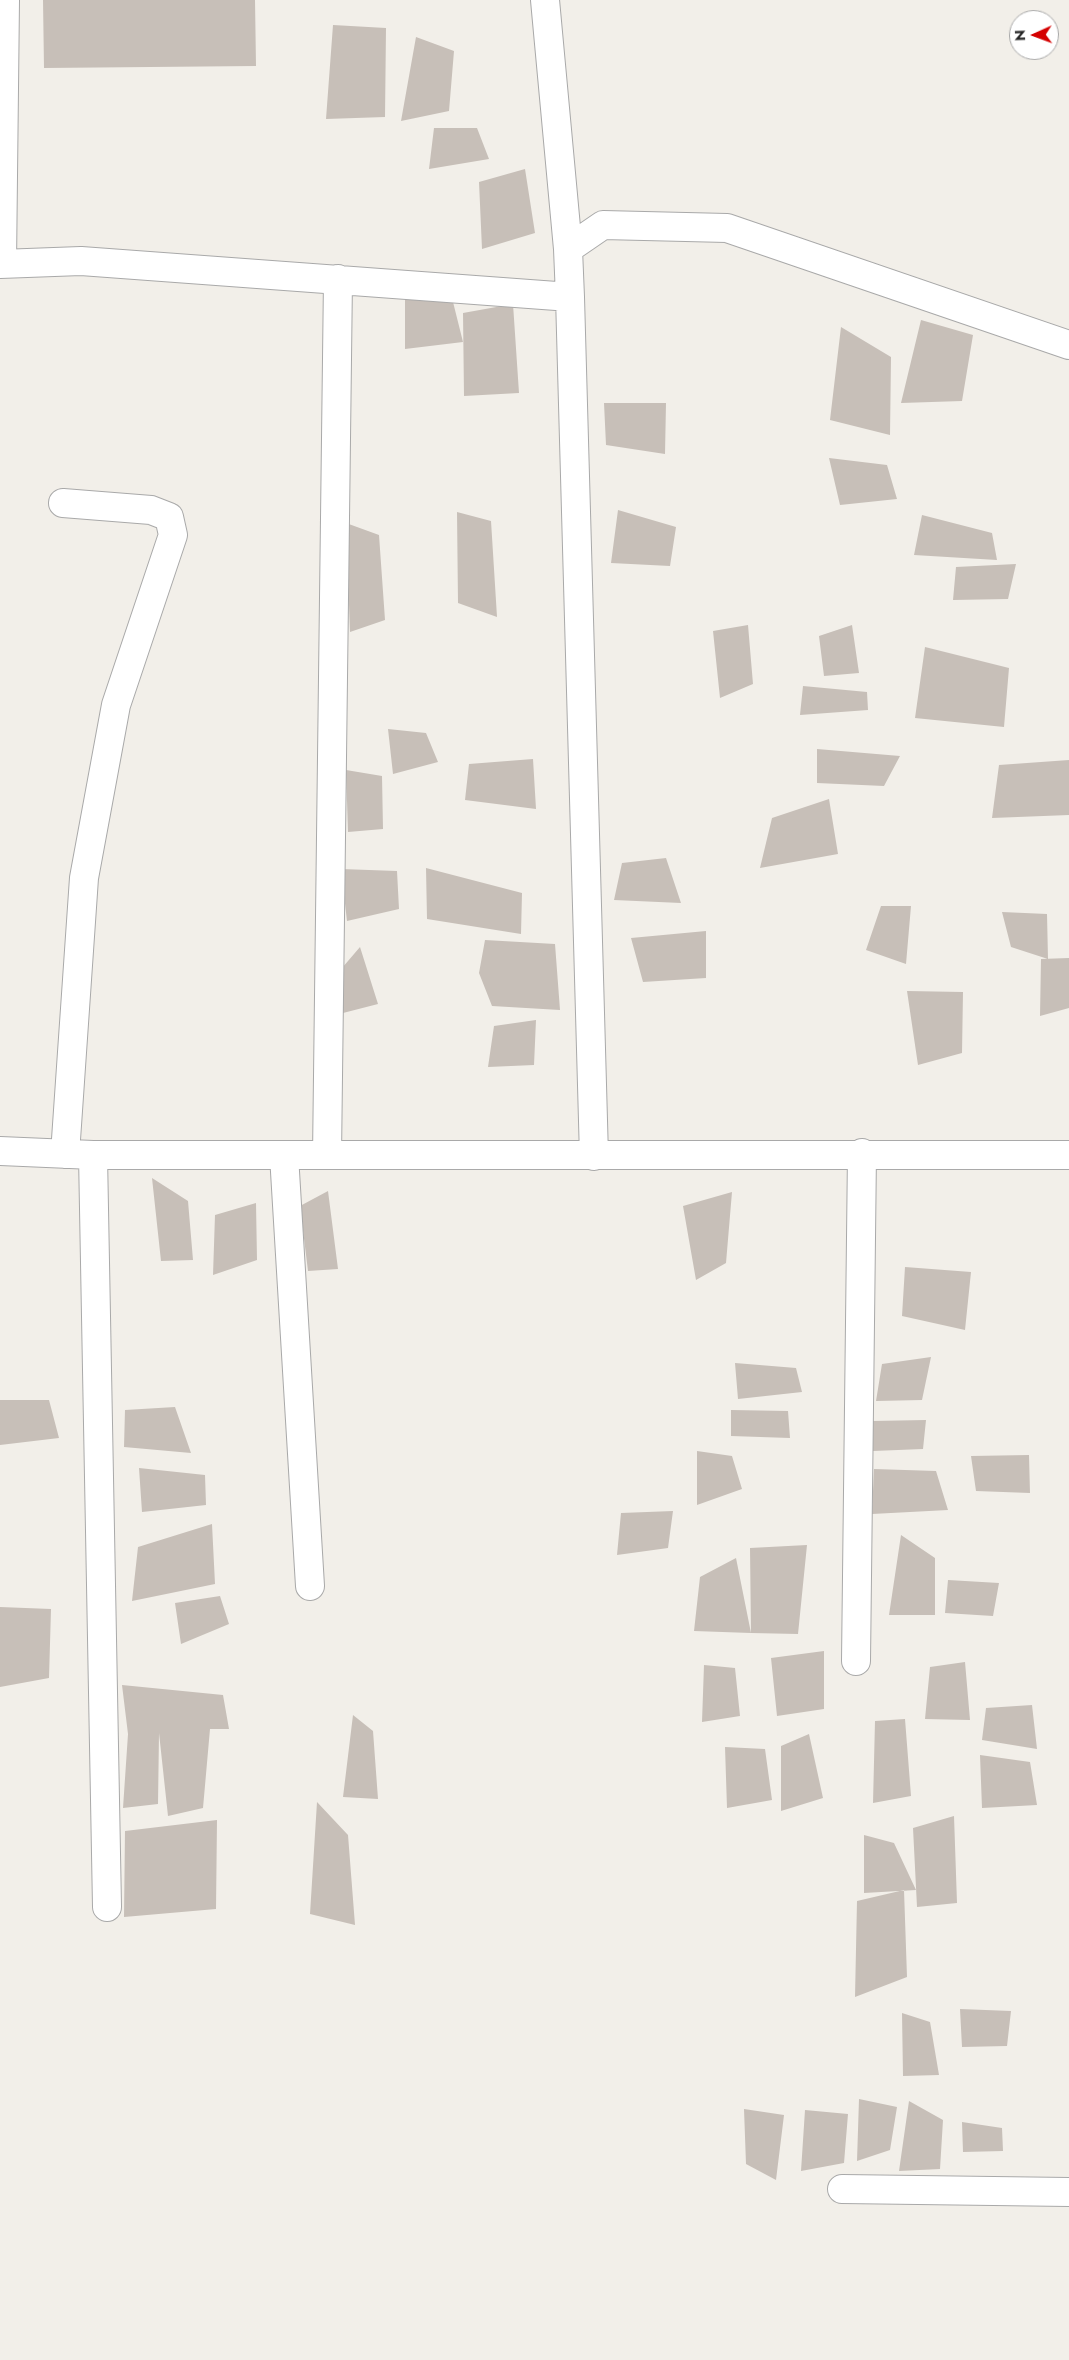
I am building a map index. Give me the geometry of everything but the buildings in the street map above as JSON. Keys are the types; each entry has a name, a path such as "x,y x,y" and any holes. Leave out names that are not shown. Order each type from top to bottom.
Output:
{"street":[{"path":"5,0 1,264 81,261 570,297"},
{"path":"545,0 568,249 594,1156"},
{"path":"568,249 602,225 727,228 1069,345"},
{"path":"327,1155 338,279"},
{"path":"63,503 151,510 169,517 173,535 116,705 84,878 64,1154"},
{"path":"0,1151 93,1155 594,1156 862,1153 1069,1155"},
{"path":"856,1661 862,1153"},
{"path":"93,1155 107,1907"},
{"path":"284,1155 310,1586"},
{"path":"842,2189 1069,2192"}]}
